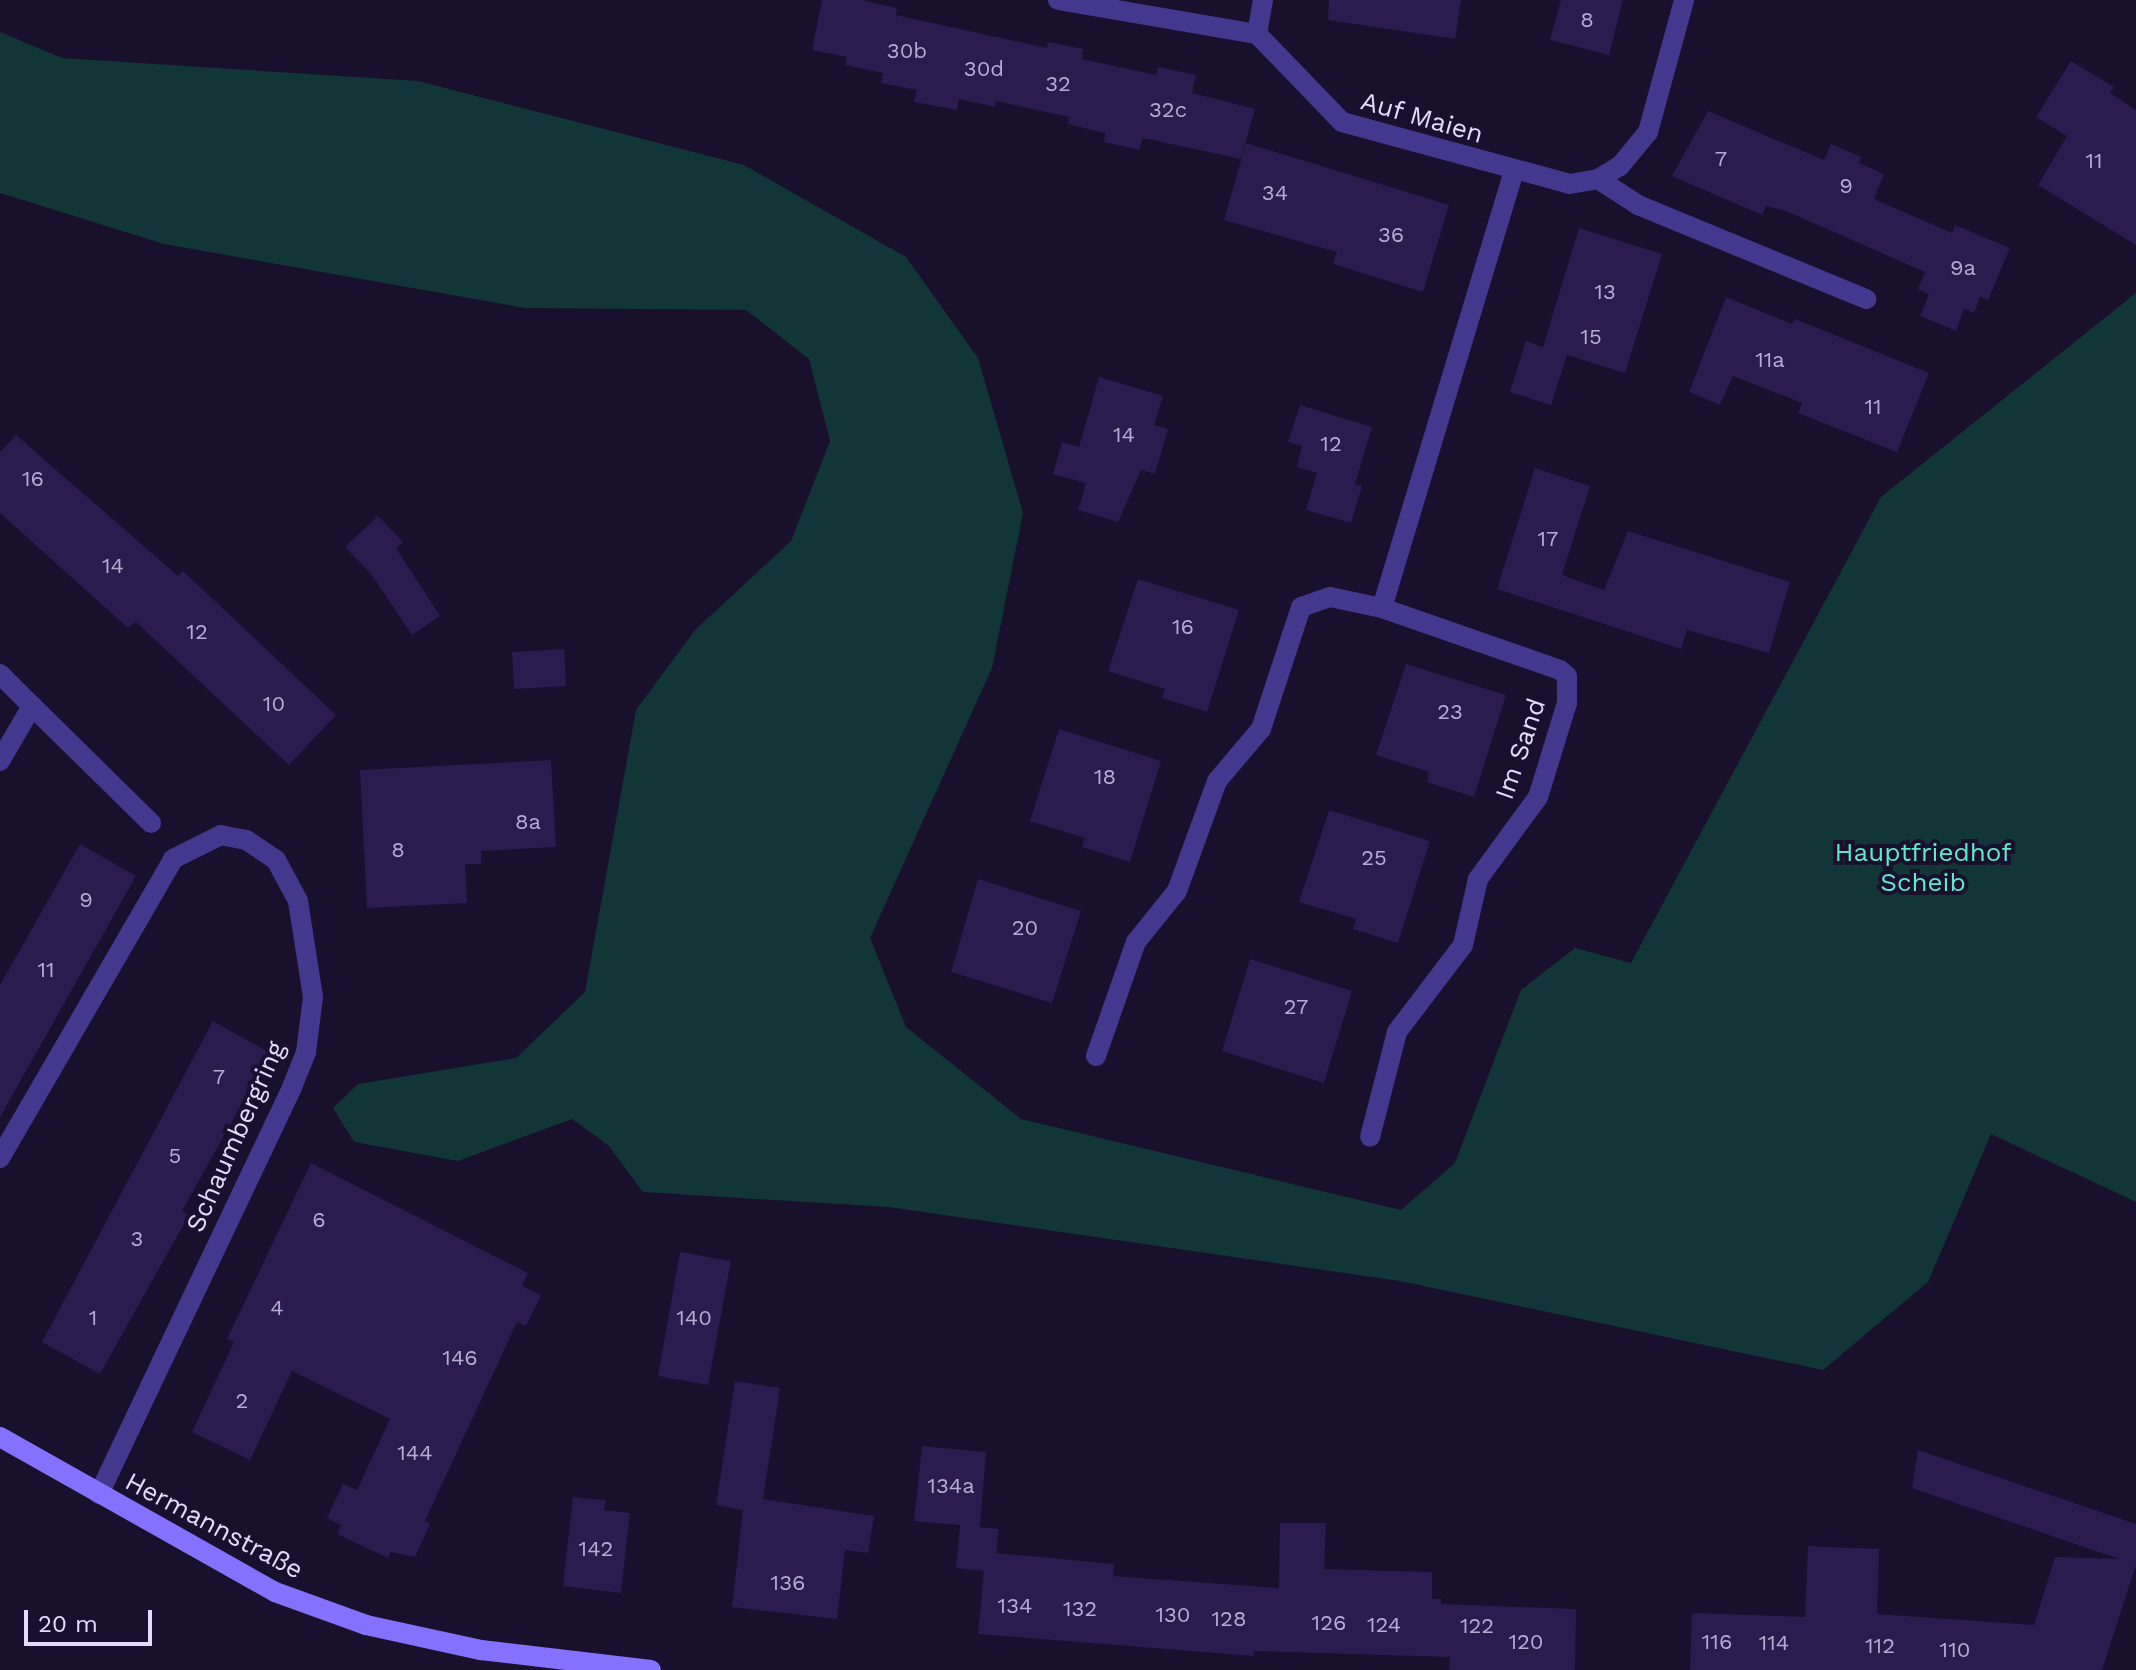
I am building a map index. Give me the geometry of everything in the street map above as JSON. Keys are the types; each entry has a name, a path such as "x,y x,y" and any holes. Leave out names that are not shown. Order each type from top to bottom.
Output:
{"street":[{"path":"1058,0 1257,34 1263,0"},
{"path":"1382,608 1513,173 1570,184 1598,179 1620,166 1648,132 1684,0"},
{"name":"Auf Maien","path":"1257,34 1342,122 1513,173"},
{"path":"1598,179 1638,205 1866,299"},
{"name":"Im Sand","path":"1096,1056 1136,942 1177,891 1217,781 1261,729 1301,607 1330,597 1382,608 1560,670 1567,676 1567,703 1538,797 1478,879 1463,945 1397,1032 1370,1137"},
{"path":"0,674 151,823"},
{"path":"0,761 32,706"},
{"name":"Schaumbergring","path":"0,1158 173,859 221,835 246,840 276,860 298,901 313,997 306,1052 99,1494"},
{"name":"Hermannstraße","path":"0,1437 275,1592 366,1625 481,1650 651,1670"}],"green space":[{"name":"Hauptfriedhof Scheib","path":"0,32 62,58 418,81 744,165 906,257 978,358 1023,513 992,668 870,938 906,1027 1021,1119 1401,1210 1455,1163 1521,990 1575,948 1631,963 1881,497 2136,293 2136,1202 1991,1134 1928,1282 1823,1370 1400,1281 889,1207 643,1192 608,1145 572,1119 458,1161 354,1142 333,1108 358,1084 516,1058 585,992 636,710 695,630 791,541 830,441 809,359 746,310 525,308 164,244 0,193"}],"building":[{"path":"822,0 862,0 897,8 896,15 1047,48 1048,42 1083,49 1082,59 1156,75 1158,67 1196,75 1192,93 1255,109 1241,159 1143,138 1139,150 1104,142 1105,133 1068,124 1069,117 996,101 995,107 959,99 957,110 914,102 917,90 881,83 883,73 845,65 847,57 812,50"},
{"path":"1329,0 1461,0 1455,39 1328,20"},
{"path":"1561,0 1623,0 1609,55 1550,40"},
{"path":"2071,61 2114,87 2110,93 2136,110 2136,245 2038,185 2067,136 2036,117"},
{"path":"1708,111 1824,160 1831,144 1861,157 1859,163 1884,174 1874,199 1952,233 1955,225 2010,248 1988,300 1980,297 1974,313 1964,309 1956,331 1920,316 1929,294 1918,289 1925,272 1786,211 1766,206 1762,215 1672,176"},
{"path":"1246,143 1449,205 1423,292 1333,264 1337,252 1224,220"},
{"path":"1579,228 1662,254 1625,373 1567,355 1551,405 1510,392 1526,341 1543,347"},
{"path":"1726,297 1792,324 1795,319 1929,373 1897,452 1798,413 1802,403 1733,376 1720,405 1689,392"},
{"path":"1099,377 1163,396 1154,425 1168,429 1155,474 1141,470 1118,522 1078,510 1086,483 1053,474 1062,442 1079,447"},
{"path":"1300,405 1372,427 1355,484 1362,486 1351,523 1306,510 1317,473 1297,467 1302,446 1288,442"},
{"path":"16,435 178,576 183,571 336,715 289,765 136,622 128,628 0,513 0,452"},
{"path":"1535,468 1590,486 1562,575 1604,590 1628,531 1790,582 1769,653 1687,630 1681,649 1497,589"},
{"path":"378,516 403,542 396,548 440,616 412,635 371,574 345,547"},
{"path":"1138,579 1239,610 1207,712 1162,698 1165,689 1108,671"},
{"path":"564,649 566,686 514,689 512,652"},
{"path":"1406,664 1506,695 1474,797 1427,782 1429,772 1376,755"},
{"path":"1059,729 1161,761 1130,862 1082,847 1085,838 1030,821"},
{"path":"551,760 556,847 481,851 481,864 465,864 467,903 367,908 360,770"},
{"path":"1329,810 1430,841 1398,943 1353,929 1356,919 1299,902"},
{"path":"80,844 136,876 0,1117 0,985"},
{"path":"978,879 1081,911 1052,1003 951,972"},
{"path":"1250,959 1352,991 1324,1083 1222,1051"},
{"path":"213,1021 270,1053 182,1211 189,1215 100,1374 42,1342"},
{"path":"311,1163 528,1273 522,1286 541,1295 526,1326 517,1322 425,1521 430,1524 415,1557 391,1552 388,1558 337,1534 341,1525 327,1518 343,1484 357,1490 390,1419 292,1371 250,1460 192,1432 234,1342 227,1339"},
{"path":"680,1252 731,1261 708,1385 658,1376"},
{"path":"735,1381 780,1388 763,1499 874,1516 868,1553 845,1550 837,1619 732,1607 743,1510 716,1505"},
{"path":"922,1446 986,1452 980,1527 999,1529 996,1553 1114,1564 1113,1576 1279,1588 1280,1523 1326,1523 1324,1569 1432,1572 1432,1599 1441,1599 1441,1604 1576,1609 1575,1670 1449,1670 1450,1657 1254,1651 1254,1656 978,1634 984,1571 956,1568 960,1525 914,1521"},
{"path":"1918,1450 2136,1524 2136,1565 2102,1670 1690,1670 1692,1613 1805,1617 1808,1546 1879,1549 1877,1614 2034,1625 2055,1557 2119,1559 1912,1488"},
{"path":"573,1497 606,1500 604,1510 630,1513 621,1593 563,1586"}]}
